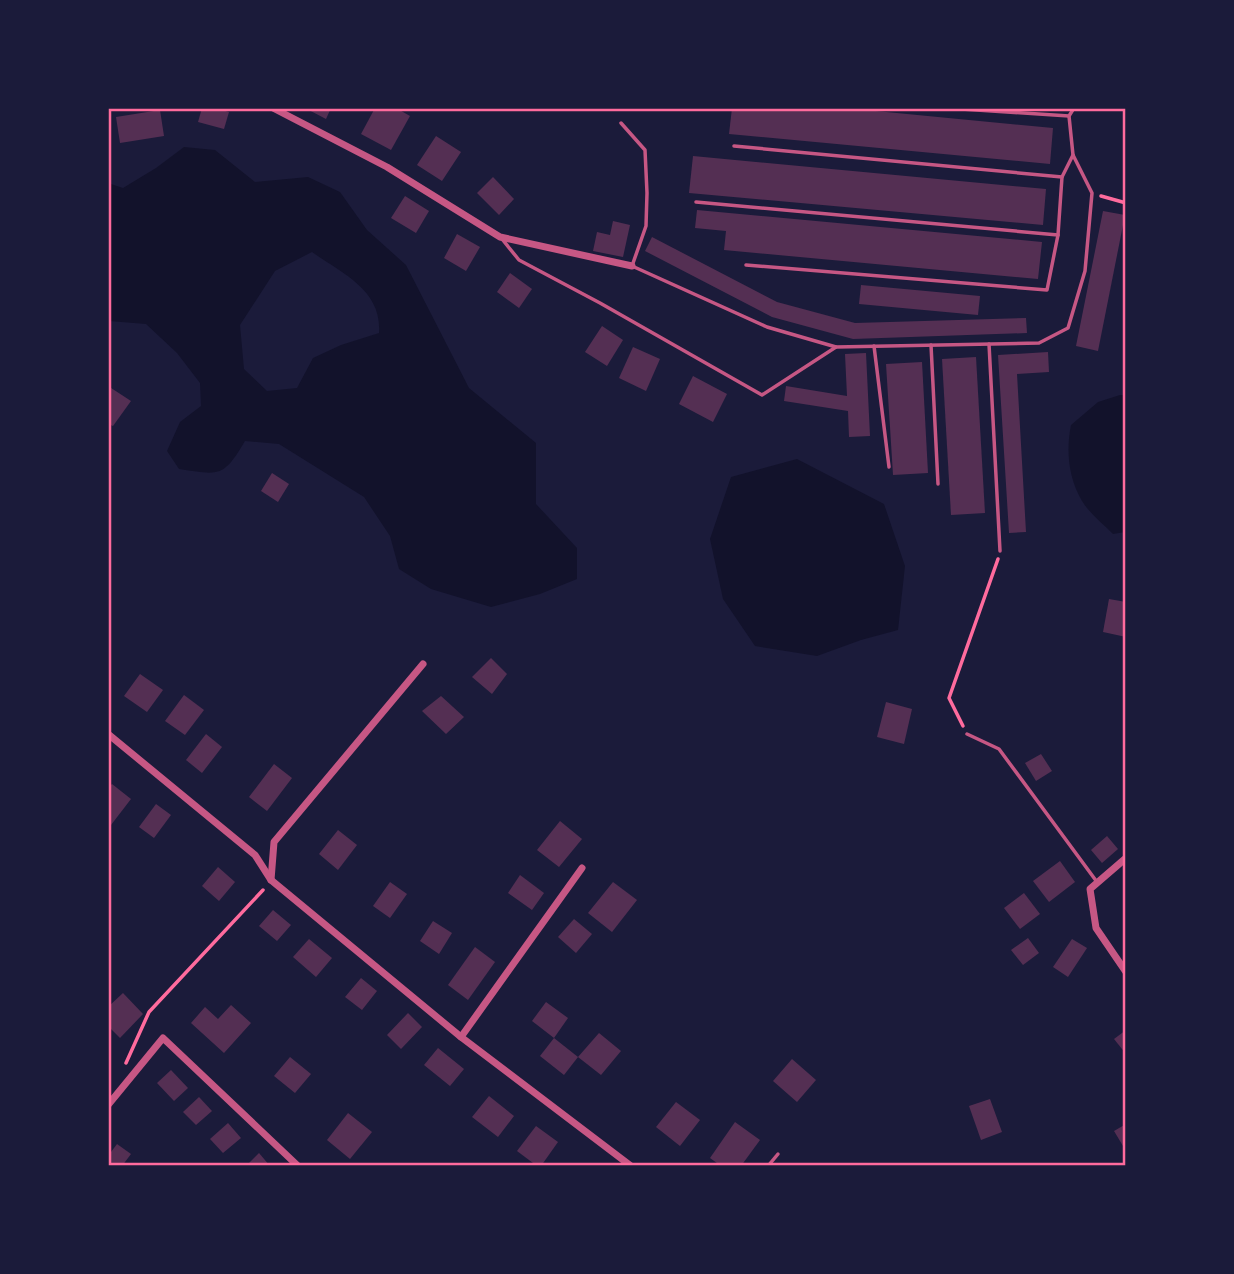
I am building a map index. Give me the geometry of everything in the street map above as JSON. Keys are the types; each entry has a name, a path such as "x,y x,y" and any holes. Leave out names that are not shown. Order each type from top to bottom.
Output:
{"street":[{"path":"273,108 387,167 500,237 632,266"},
{"path":"271,880 274,842 423,664"},
{"path":"108,734 255,855 271,880 461,1037 631,1166"},
{"path":"1125,858 1090,889 1096,928 1125,972"},
{"path":"461,1037 582,868"},
{"path":"108,1105 163,1038 298,1166"}],"lane":[{"path":"946,108 1069,116"},
{"path":"621,123 645,150 646,226 632,266 767,327 836,347 1039,343 1068,328 1084,271 1091,193 1073,155 1069,116 1074,108"},
{"path":"734,146 1062,177"},
{"path":"746,265 1047,290 1058,235 1062,177 1073,155"},
{"path":"696,202 1058,235"},
{"path":"500,237 519,260 762,395 836,347"},
{"path":"989,344 1000,551"},
{"path":"931,345 938,484"},
{"path":"874,346 889,467"},
{"path":"967,734 999,749 1097,883"},
{"path":"768,1166 778,1154"}],"path":[{"path":"1091,193 1125,203"},
{"path":"967,734 949,698 1000,551"},
{"path":"130,1080 126,1061 149,1012 271,880"}],"shaded area":[{"path":"184,147 215,150 255,182 308,177 340,192 367,230 406,265 469,388 536,443 536,504 577,548 577,579 540,594 491,607 431,589 399,569 390,536 364,497 279,444 245,441 225,468 212,473 179,469 167,451 180,422 201,406 200,383 177,353 146,324 109,321 108,183 123,188","holes":["312,252 348,276 367,294 374,305 379,333 341,345 313,358 297,388 267,391 244,369 240,325 275,271"]},
{"path":"1126,395 1125,532 1113,534 1088,510 1077,492 1069,463 1069,444 1071,425 1098,402"},
{"path":"797,459 884,504 905,566 898,630 817,656 755,646 723,599 710,539 731,477"}],"building":[{"path":"202,108 229,112 224,129 198,122"},
{"path":"305,108 331,108 326,119"},
{"path":"375,108 396,108 410,116 391,150 361,134"},
{"path":"732,108 845,108 1053,128 1050,164 729,134"},
{"path":"160,110 164,136 120,143 116,117"},
{"path":"436,136 461,152 442,181 417,165"},
{"path":"693,156 1046,189 1043,225 689,193"},
{"path":"493,177 514,199 499,215 477,193"},
{"path":"405,196 429,211 416,233 391,218"},
{"path":"697,210 1042,242 1038,279 724,250 726,231 695,228"},
{"path":"1103,211 1125,215 1098,351 1076,346"},
{"path":"613,221 630,225 623,257 593,251 597,232 610,235"},
{"path":"457,234 480,247 466,271 444,258"},
{"path":"652,237 777,302 855,323 1026,318 1027,333 853,339 772,317 645,251"},
{"path":"510,273 532,289 519,308 497,292"},
{"path":"861,285 980,296 978,315 859,304"},
{"path":"602,326 623,340 607,366 585,352"},
{"path":"633,347 660,359 646,391 619,378"},
{"path":"1048,352 1049,372 1017,374 1026,532 1009,533 998,355"},
{"path":"866,353 870,436 849,437 848,411 784,401 786,386 847,396 845,354"},
{"path":"976,357 985,513 951,515 942,359"},
{"path":"922,362 928,473 893,475 886,364"},
{"path":"693,376 727,394 713,422 679,404"},
{"path":"108,386 131,401 113,426 108,424"},
{"path":"272,473 289,484 278,502 261,491"},
{"path":"1109,599 1126,602 1126,637 1103,632"},
{"path":"491,658 507,674 492,694 472,677"},
{"path":"140,674 163,690 147,712 124,696"},
{"path":"184,695 204,710 185,735 165,721"},
{"path":"441,696 464,717 446,734 422,711"},
{"path":"886,702 912,709 904,744 877,737"},
{"path":"206,734 222,747 202,773 186,760"},
{"path":"1041,754 1052,771 1036,781 1025,763"},
{"path":"274,764 292,778 267,811 249,797"},
{"path":"112,784 131,799 111,825 108,823 108,788"},
{"path":"156,804 171,815 154,838 139,827"},
{"path":"560,821 582,839 559,867 537,850"},
{"path":"338,830 357,845 338,870 319,854"},
{"path":"1107,836 1118,849 1102,863 1091,850"},
{"path":"1060,861 1075,882 1049,902 1033,881"},
{"path":"218,867 235,882 219,901 202,886"},
{"path":"520,875 544,893 532,910 508,893"},
{"path":"390,882 407,894 390,918 373,906"},
{"path":"613,882 637,900 612,932 588,913"},
{"path":"1024,893 1040,914 1020,929 1004,908"},
{"path":"273,910 291,925 277,941 259,926"},
{"path":"574,919 592,934 576,953 558,937"},
{"path":"433,921 452,933 439,954 420,941"},
{"path":"1028,938 1039,953 1023,965 1011,950"},
{"path":"309,939 332,958 316,977 293,957"},
{"path":"1072,939 1087,948 1068,977 1053,967"},
{"path":"475,947 495,962 468,1000 448,985"},
{"path":"361,978 377,991 362,1010 345,997"},
{"path":"123,993 143,1014 120,1038 108,1026 108,1007"},
{"path":"546,1002 568,1018 554,1038 532,1021"},
{"path":"231,1005 251,1023 224,1053 191,1023 205,1007 218,1019"},
{"path":"408,1013 422,1027 401,1049 387,1035"},
{"path":"1126,1030 1126,1054 1114,1039"},
{"path":"599,1033 621,1051 601,1075 578,1057"},
{"path":"554,1038 578,1057 564,1075 540,1056"},
{"path":"438,1048 464,1069 450,1086 424,1065"},
{"path":"290,1057 311,1074 295,1093 274,1076"},
{"path":"792,1059 816,1080 797,1102 773,1081"},
{"path":"171,1070 188,1088 174,1101 157,1083"},
{"path":"489,1096 514,1116 498,1137 472,1117"},
{"path":"199,1097 212,1111 196,1125 183,1112"},
{"path":"990,1099 1002,1132 981,1140 969,1106"},
{"path":"676,1102 700,1120 680,1146 656,1127"},
{"path":"348,1113 372,1132 350,1159 327,1140"},
{"path":"735,1122 760,1140 741,1166 721,1166 710,1158"},
{"path":"228,1123 241,1138 223,1153 210,1139"},
{"path":"1126,1124 1126,1151 1114,1131"},
{"path":"536,1126 558,1142 541,1166 537,1166 517,1151"},
{"path":"117,1144 131,1154 122,1166 111,1166 108,1156"},
{"path":"259,1153 270,1166 246,1166"}]}
